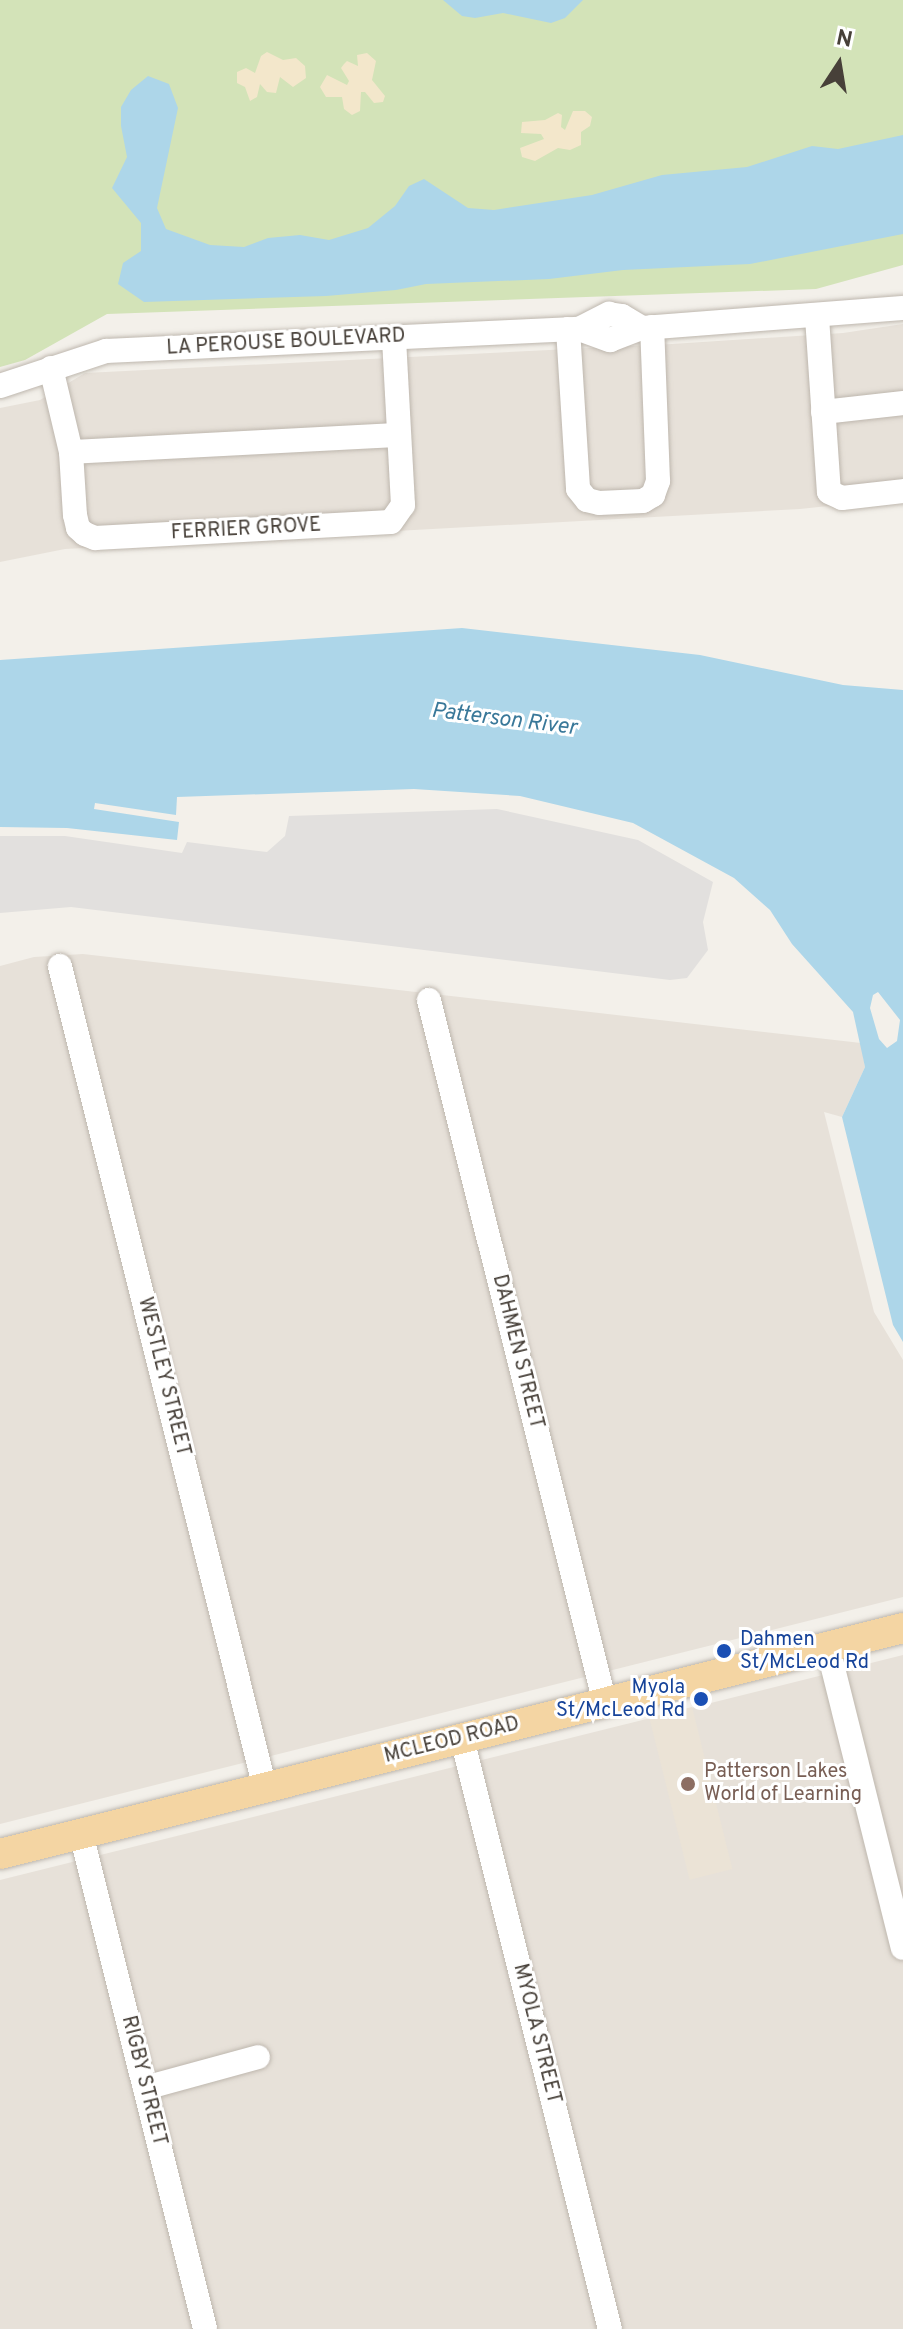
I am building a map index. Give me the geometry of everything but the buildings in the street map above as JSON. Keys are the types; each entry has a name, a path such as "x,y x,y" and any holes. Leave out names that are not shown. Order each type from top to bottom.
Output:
{"main road":[{"name":"MCLEOD ROAD","path":"0,1854 903,1628"}],"street":[{"name":"LA PEROUSE BOULEVARD","path":"0,386 106,351 573,329 610,340 647,328 903,308"},
{"path":"817,317 829,492 842,498 903,491"},
{"path":"573,329 578,489 587,500 599,503 643,501 653,495 658,481 647,328"},
{"name":"FERRIER GROVE","path":"51,368 71,452 78,528 95,538 391,522 403,505 394,338"},
{"path":"823,412 903,403"},
{"path":"71,452 399,435"},
{"name":"WESTLEY STREET","path":"60,966 265,1788"},
{"name":"DAHMEN STREET","path":"429,1000 605,1704"},
{"path":"828,1648 903,1948"},
{"name":"MYOLA STREET","path":"462,1739 610,2329"},
{"name":"RIGBY STREET","path":"81,1833 205,2329"},
{"path":"145,2088 258,2057"}],"shaded area":[{"path":"903,324 903,498 800,509 65,549 0,562 0,408 40,400 85,373 672,344 843,333"},
{"path":"497,809 638,840 713,882 703,922 708,950 687,978 670,980 71,907 0,913 0,836 65,836 182,853 187,842 267,852 285,836 289,816"},
{"path":"83,954 861,1043 865,1067 842,1117 824,1112 874,1312 903,1360 903,1597 0,1824 0,966 34,957"},
{"path":"903,1655 903,2329 0,2329 0,1880"},
{"name":"Patterson Lakes World of Learning","path":"692,1707 732,1869 690,1880 649,1718"}],"green space":[{"path":"0,0 903,0 903,265 816,289 107,314 25,360 0,367"}],"sand":[{"path":"267,52 283,60 296,58 305,66 306,78 293,87 280,77 276,93 267,92 260,84 257,97 250,101 245,87 237,83 237,72 246,68 255,73 261,56"},
{"path":"367,53 376,61 372,80 385,96 383,102 374,103 365,92 361,92 360,111 352,115 344,109 342,97 326,97 320,87 327,75 347,85 349,81 341,68 347,61 358,66 357,55"},
{"path":"573,111 585,111 592,117 590,126 581,132 581,145 570,150 558,148 535,161 522,157 520,148 544,139 541,134 521,133 522,122 545,120 558,113 562,115 561,127 565,130"}],"water":[{"path":"443,0 583,0 565,18 551,23 503,13 475,18 462,16"},
{"path":"148,76 169,84 178,108 157,208 166,229 210,245 244,247 268,238 300,235 329,240 368,228 395,206 409,186 424,179 468,208 494,210 592,195 662,175 747,167 812,146 838,149 903,135 903,234 750,264 623,270 549,279 426,284 326,296 144,302 118,284 123,263 141,251 141,223 112,188 127,157 121,107 131,90"},
{"name":"Patterson River","path":"462,628 700,655 843,685 903,690 903,1342 893,1325 842,1117 865,1067 853,1012 792,944 770,910 734,878 633,823 520,796 414,789 177,797 176,815 95,803 94,809 179,822 177,840 67,828 0,827 0,660","holes":["878,992 900,1020 897,1041 887,1048 879,1039 870,1008 873,995"]}],"place":[{"name":"Dahmen St/McLeod Rd","path":"724,1651"},
{"name":"Myola St/McLeod Rd","path":"701,1699"},
{"name":"Patterson Lakes World of Learning","path":"688,1784"}]}
